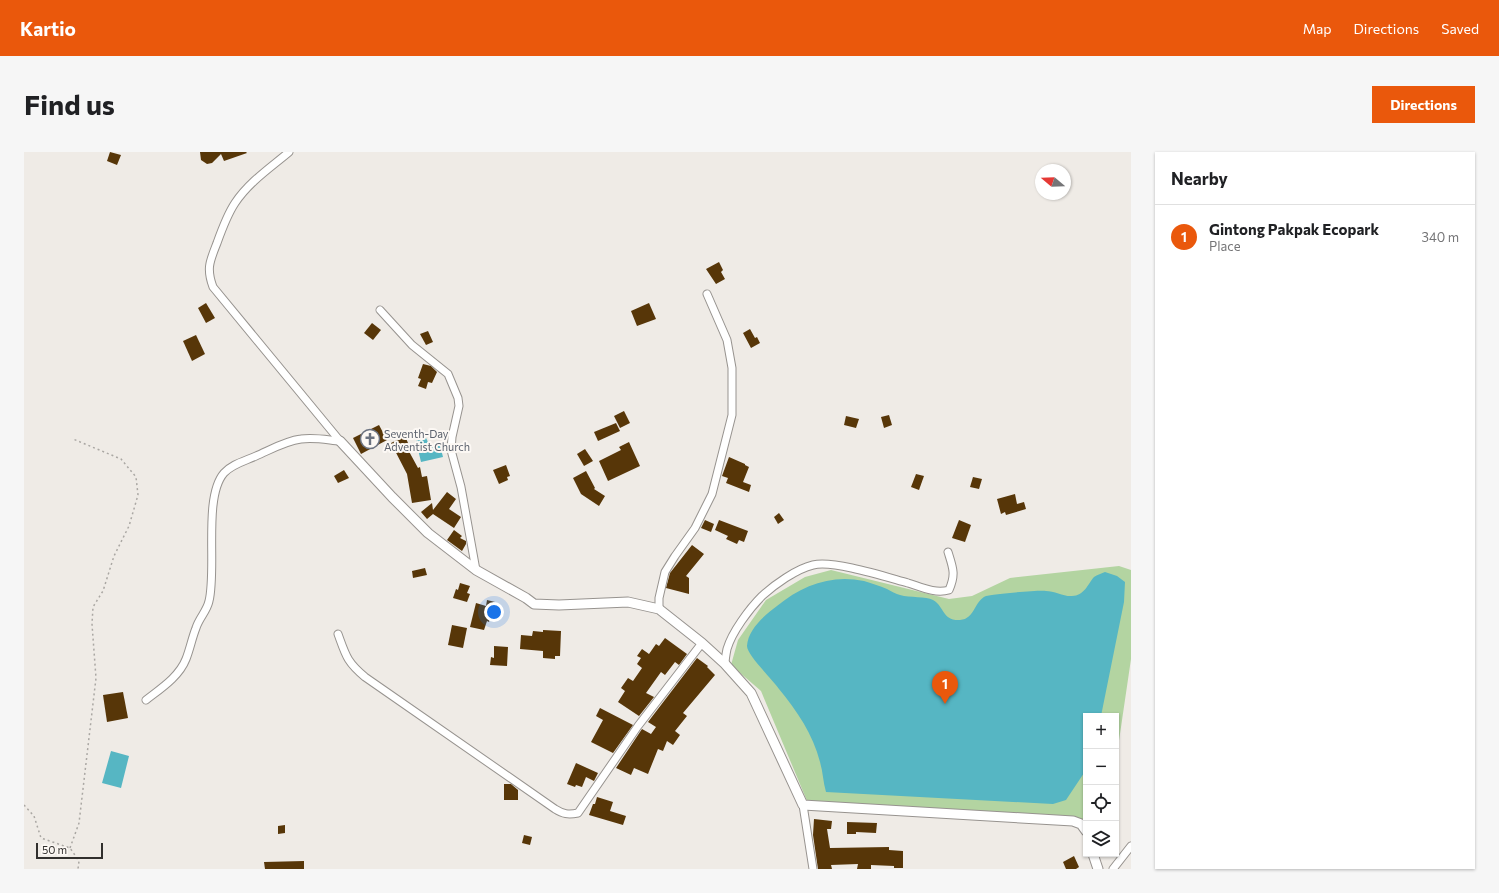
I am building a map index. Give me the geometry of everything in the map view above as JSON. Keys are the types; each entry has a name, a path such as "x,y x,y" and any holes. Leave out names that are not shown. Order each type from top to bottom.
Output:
{"street":[{"path":"289,152 243,192 235,204 226,220 208,269 213,287 340,441 392,497 428,533 476,570 534,604 559,605 628,602 658,609 702,643 725,664 751,693 803,805 813,869"},
{"path":"658,609 665,572 695,528 712,494 732,415 732,368 727,340 707,294"},
{"path":"380,310 412,344 448,374 458,398 459,406 452,437 451,450 461,487 476,570"},
{"path":"146,700 173,678 186,660 196,627 207,608 211,591 213,507 216,489 225,472 235,465 292,441 308,439 340,441"},
{"path":"725,664 727,649 732,636 752,605 772,587 803,569 814,565 828,564 875,574 929,590 943,592 949,590 953,580 954,572 948,552"},
{"path":"338,634 346,657 365,677 555,809 570,815 578,813 638,726 702,643"},
{"path":"803,805 1073,821 1081,824 1083,827"},
{"path":"1113,869 1131,846"},
{"path":"1095,857 1098,869"}],"path":[{"path":"70,848 79,823 96,678 92,624 93,607 103,592 114,556 129,526 138,495 136,477 121,459 73,439"},
{"path":"24,805 34,816 41,838 70,848 79,861 78,869"}],"green space":[{"path":"1119,566 1131,570 1131,659 1119,741 1119,713 1083,713 1083,821 810,808 761,691 731,665 738,640 766,600 805,577 831,570 949,599 972,596 1010,578"}],"water":[{"path":"426,438 429,444 434,447 440,445 443,457 421,462 416,441"},
{"path":"1105,572 1117,576 1125,582 1124,602 1102,713 1083,713 1083,774 1066,800 1053,804 826,792 820,762 809,732 792,706 751,655 747,646 750,634 762,618 797,592 829,580 852,579 864,581 900,595 930,599 940,606 947,616 954,620 960,620 969,617 982,598 986,596 1006,593 1042,591 1049,591 1069,596 1076,595 1083,592 1094,577"},
{"path":"111,751 129,756 121,788 102,783"}],"building":[{"path":"110,152 121,155 117,165 107,161"},
{"path":"200,152 247,153 224,161 221,154 212,163 207,164 201,160"},
{"path":"719,262 723,270 721,272 725,279 716,284 706,269"},
{"path":"206,303 215,318 206,323 198,308"},
{"path":"649,303 656,319 637,326 631,311"},
{"path":"372,323 381,330 373,340 364,333"},
{"path":"750,329 760,343 751,348 743,333"},
{"path":"428,331 433,342 426,345 420,334"},
{"path":"196,335 205,354 192,361 183,341"},
{"path":"423,364 431,366 437,372 432,383 428,382 426,389 418,386 421,379 418,378"},
{"path":"624,411 630,423 620,428 614,416"},
{"path":"889,415 892,425 884,428 881,417"},
{"path":"846,416 859,419 856,428 844,425"},
{"path":"616,423 620,431 598,441 594,432"},
{"name":"Seventh-Day Adventist Church","path":"379,425 387,440 361,454 353,438"},
{"path":"405,436 408,443 405,444 418,468 420,467 422,477 427,476 431,500 412,503 407,474 391,443"},
{"path":"629,442 640,466 608,481 599,461 621,450 619,447"},
{"path":"585,449 593,461 584,466 577,454"},
{"path":"729,457 749,467 743,482 751,485 749,492 726,483 728,478 722,476"},
{"path":"506,465 510,476 507,477 508,480 499,484 493,470"},
{"path":"344,470 349,478 338,483 334,476"},
{"path":"586,471 595,488 594,489 605,496 599,506 581,494 573,478"},
{"path":"916,474 924,476 919,490 911,487"},
{"path":"973,477 982,479 979,489 970,487"},
{"path":"447,492 456,499 449,509 461,517 454,528 433,514 427,519 421,512 432,503 433,510"},
{"path":"1015,494 1017,504 1024,502 1026,509 1006,515 1005,512 1001,514 997,499"},
{"path":"779,513 784,520 778,524 774,517"},
{"path":"705,520 714,524 711,532 701,528"},
{"path":"719,520 748,531 744,542 739,540 737,544 726,539 728,536 715,530"},
{"path":"959,520 971,525 965,542 952,538"},
{"path":"454,530 462,536 460,538 466,541 462,551 447,540"},
{"path":"692,545 704,554 686,576 689,578 689,594 666,588 670,573"},
{"path":"425,568 427,575 413,578 412,571"},
{"path":"460,583 470,586 467,593 470,594 467,602 453,598"},
{"path":"487,600 495,602 489,622 487,621 484,630 470,627 476,603 486,606"},
{"path":"452,625 467,628 463,648 448,645"},
{"path":"543,630 561,631 560,656 555,656 555,659 543,658 543,651 520,649 521,635 532,636 533,631 543,632"},
{"path":"665,638 687,654 679,665 675,662 665,675 661,672 646,693 654,697 639,716 618,702 625,691 621,688 628,678 633,681 642,668 637,664 641,658 637,656 642,649 649,654 656,644 659,646"},
{"path":"494,646 508,647 507,666 490,665 491,657 494,658"},
{"path":"697,658 708,666 707,667 715,675 683,713 687,716 675,731 680,735 673,745 667,741 663,751 658,749 648,774 634,768 631,775 616,768 642,729 651,734 656,727 648,722"},
{"path":"123,692 128,718 107,722 103,695"},
{"path":"600,708 633,725 613,753 591,742 603,720 596,716"},
{"path":"576,763 598,773 594,781 586,777 582,787 576,785 575,787 567,784"},
{"path":"504,784 511,784 518,790 518,800 504,800"},
{"path":"597,797 613,802 610,811 626,816 623,825 589,815"},
{"path":"814,819 832,821 831,829 827,829 830,848 889,847 889,850 903,851 903,868 871,865 871,869 857,869 858,864 831,865 832,869 818,869 813,835"},
{"path":"847,822 877,823 876,833 856,832 856,834 847,834"},
{"path":"285,825 285,833 278,834 278,826"},
{"path":"524,835 532,837 530,845 522,843"},
{"path":"1074,856 1079,867 1076,869 1066,869 1063,862"},
{"path":"304,861 304,869 265,869 264,862"}],"place":[{"name":"Seventh-Day Adventist Church","path":"370,439"},
{"name":"Gintong Pakpak Ecopark","path":"945,704"}]}
